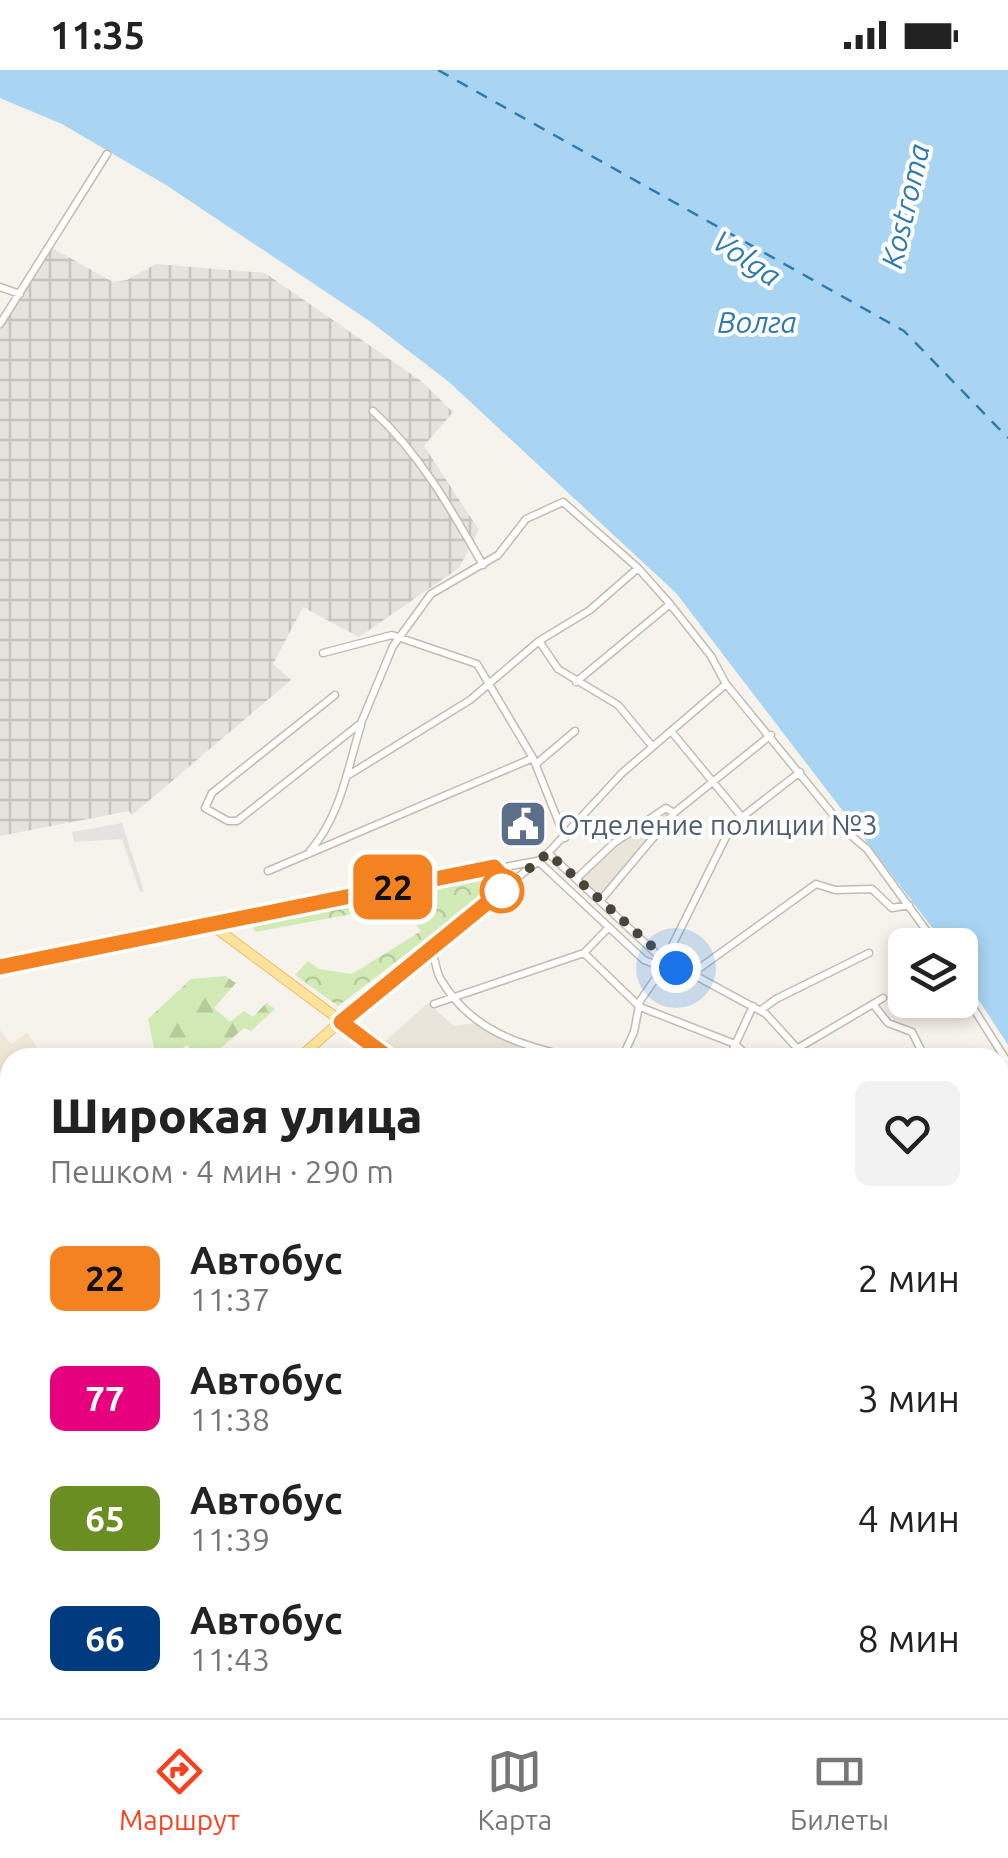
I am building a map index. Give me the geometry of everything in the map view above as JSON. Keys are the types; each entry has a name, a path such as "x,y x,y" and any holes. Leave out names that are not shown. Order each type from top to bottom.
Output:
{"main road":[{"path":"0,967 209,923 341,1022 311,1048"}],"street":[{"path":"0,324 108,154"},
{"path":"0,286 20,294"},
{"path":"373,411 402,438 428,474 483,564"},
{"path":"309,852 324,836 347,776 361,723 393,646 403,637 413,613 432,594 498,555 526,519 564,502 638,568 670,604 711,656 726,684 925,928"},
{"path":"347,776 470,700 540,642 590,610 638,568"},
{"path":"576,682 670,604"},
{"path":"324,654 382,636 403,637 477,664 535,761 565,838"},
{"path":"540,642 558,668 618,705 652,746"},
{"path":"376,1048 341,1022 548,853 622,773 726,684"},
{"path":"335,695 212,793 205,808 228,822 237,821 361,723"},
{"path":"268,871 535,761 575,731"},
{"path":"671,731 741,816"},
{"path":"600,902 674,814 771,735"},
{"path":"666,960 726,835 741,816 800,772"},
{"path":"576,880 614,843 658,810 666,808 674,814"},
{"path":"548,853 666,960 761,1010 800,1047 883,998"},
{"path":"538,861 644,960 690,976"},
{"path":"209,923 538,861"},
{"path":"494,867 504,874 504,889"},
{"path":"690,976 816,884 835,890 872,889 892,908 909,905"},
{"path":"434,1004 584,953 609,926"},
{"path":"430,949 440,978 484,1027 504,1039 539,1048"},
{"path":"584,953 640,1006 739,1048"},
{"path":"761,1010 869,953"},
{"path":"625,1048 640,1006 662,969"},
{"path":"872,1004 888,1024 912,1032 920,1048"},
{"path":"733,1048 753,1006"},
{"path":"978,1016 999,1048"}],"shaded area":[{"path":"52,248 113,282 127,280 156,264 265,273 421,381 453,412 424,446 479,530 459,568 359,637 303,607 273,664 291,680 132,815 129,811 0,836 0,328"},
{"path":"663,810 668,815 665,821 600,897 580,879 614,846"},
{"path":"122,823 144,891 140,892 122,839 74,842 72,832"},
{"path":"428,1003 454,1026 476,1023 503,1041 521,1046 389,1048 383,1043"},
{"path":"0,1030 11,1044 27,1033 38,1048 0,1048"}],"green space":[{"path":"490,873 498,877 496,885 338,1006 295,975 308,961 319,969 352,974 421,931 401,905 255,932 251,918"},
{"path":"225,976 236,983 214,1008 230,1022 244,1011 253,1017 266,1003 275,1009 251,1031 244,1028 221,1048 154,1048 148,1019 191,979"}],"water":[{"name":"Волга","path":"0,70 1008,70 1008,1045 978,999 978,928 933,928 676,593 449,382 371,322 166,185 62,124 0,98"}],"ferry route":[{"path":"438,70 904,331 1008,438"}],"bus line":[{"name":"22","path":"0,967 494,867 500,870 506,880 504,889 341,1022 376,1048"}],"place":[{"name":"Отделение полиции №3","path":"523,824"}],"route":[{"path":"502,891 548,853 676,968"}],"water label":[{"name":"Kostroma","path":"905,206"},
{"name":"Volga","path":"747,258"}]}
